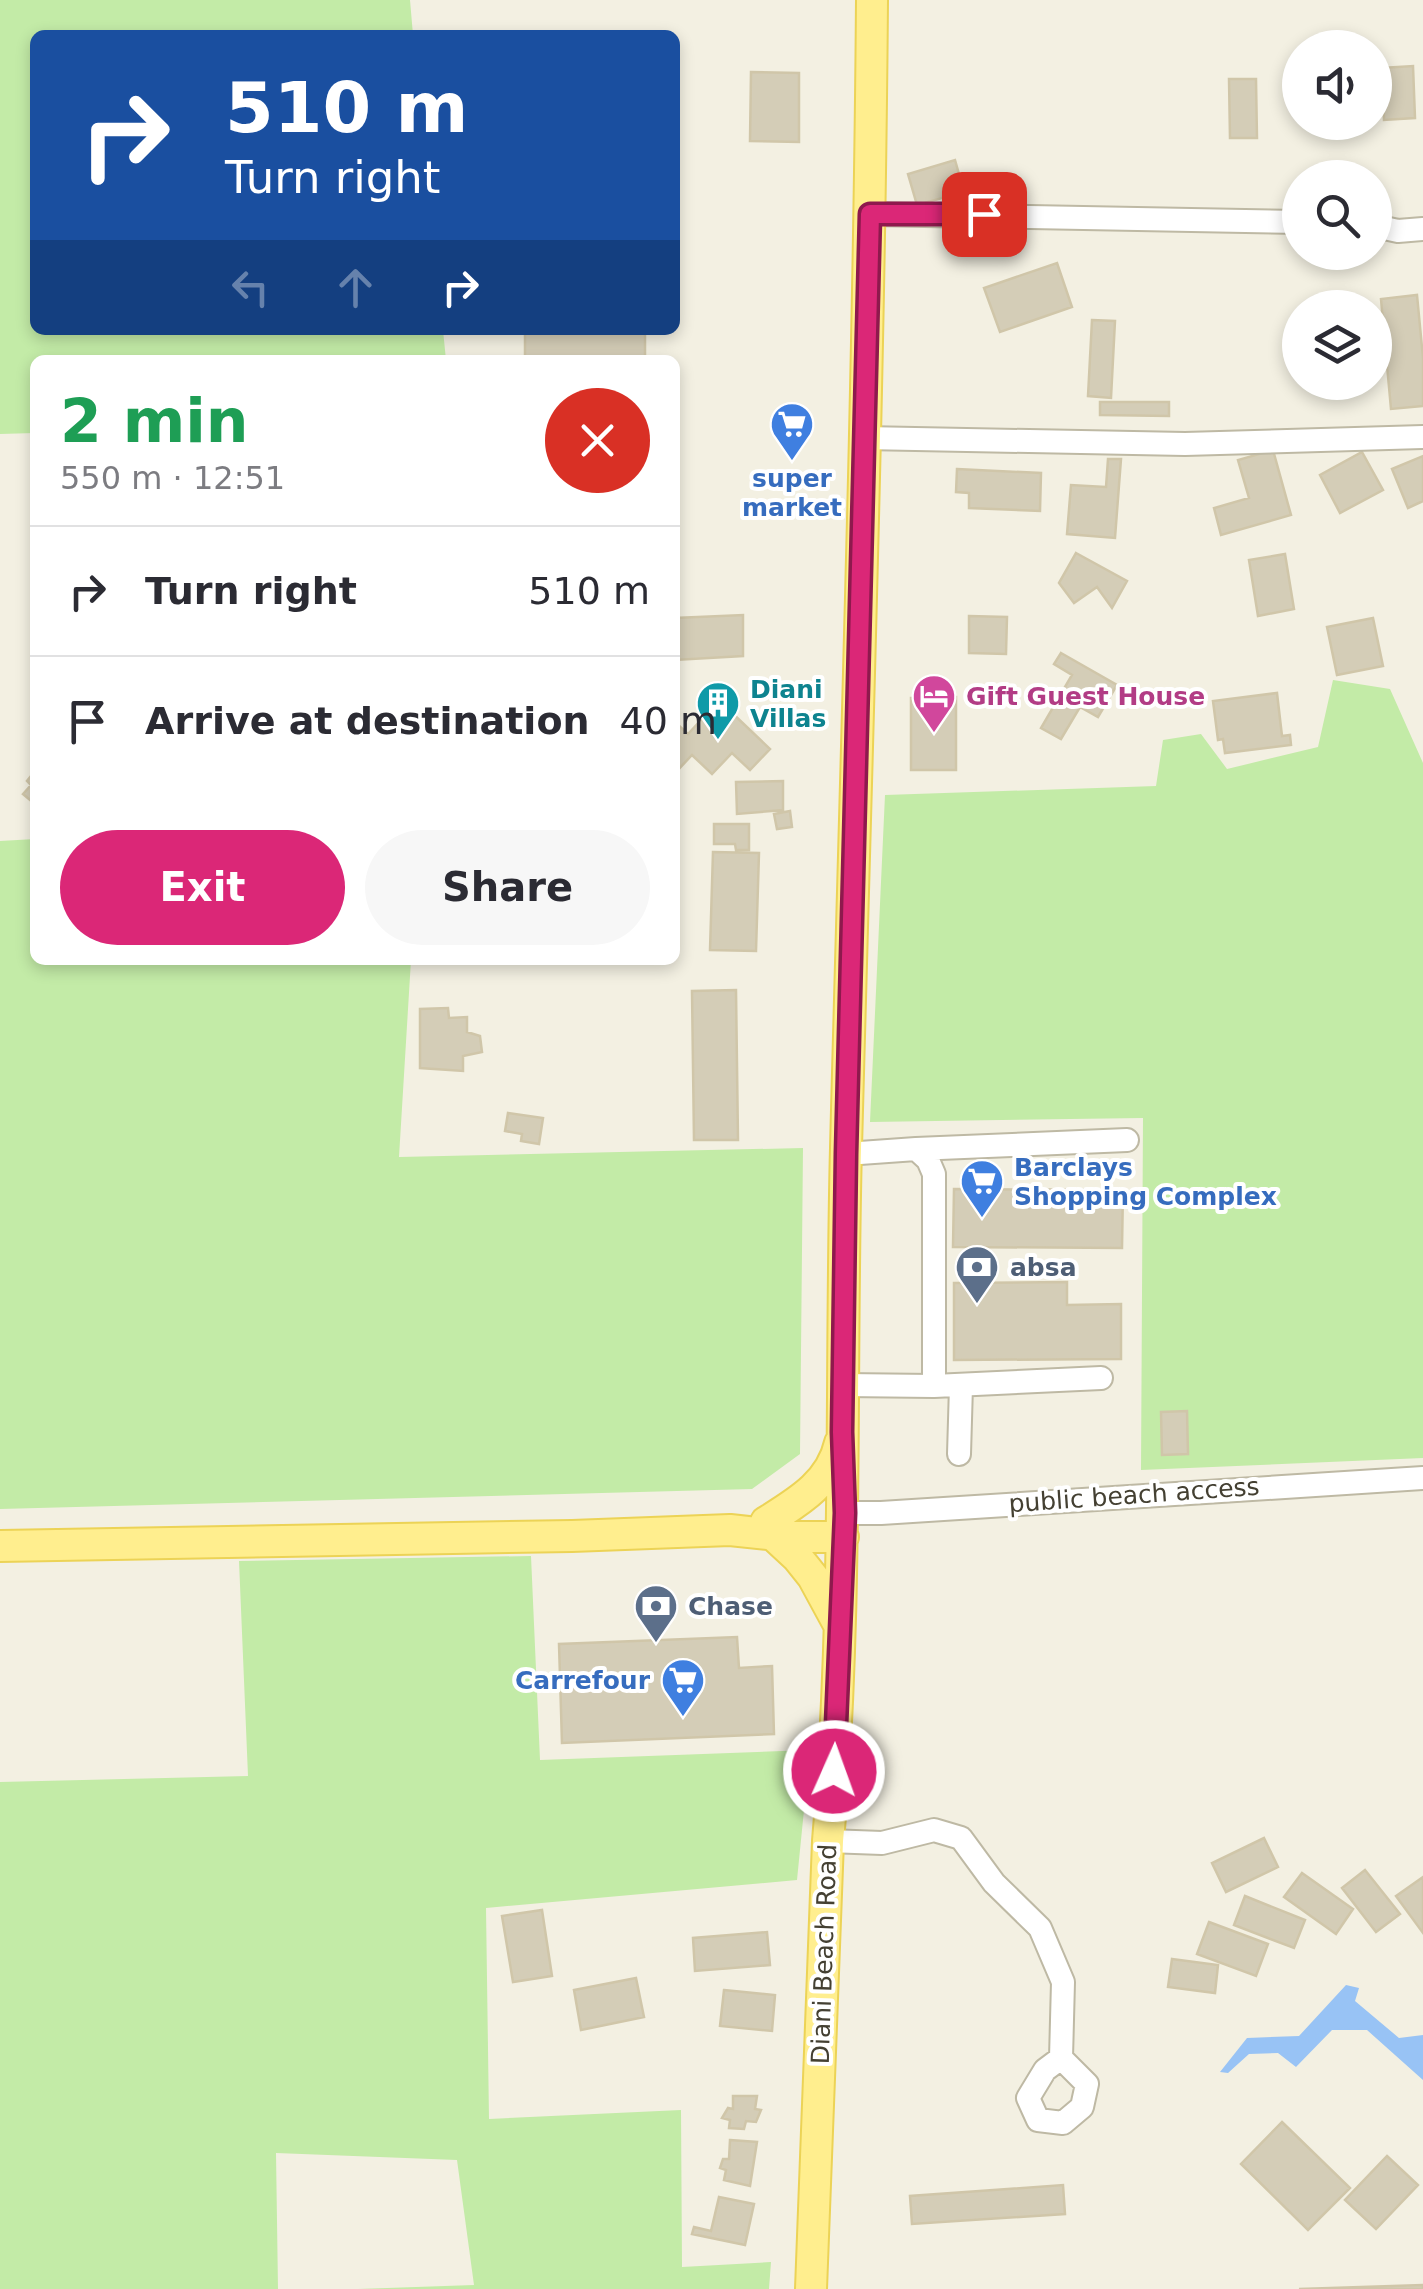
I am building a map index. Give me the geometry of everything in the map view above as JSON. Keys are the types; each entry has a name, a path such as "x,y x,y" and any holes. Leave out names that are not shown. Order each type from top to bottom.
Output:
{"main road":[{"name":"Diani Beach Road","path":"812,2289 844,1525 846,1154 872,0"},
{"path":"768,1527 814,1490 836,1458 842,1432"},
{"path":"0,1546 572,1536 844,1525"},
{"path":"768,1527 797,1556 838,1623"}],"street":[{"path":"870,214 1282,222"},
{"path":"1392,230 1423,229"},
{"path":"864,438 1185,444 1423,437"},
{"path":"846,1154 1127,1140"},
{"path":"916,1149 928,1160 934,1174 934,1386"},
{"path":"844,1384 961,1386 1101,1378"},
{"path":"959,1454 961,1386"},
{"name":"public beach access","path":"844,1525 881,1513 1423,1478"},
{"path":"828,1842 882,1844 934,1830 961,1838 994,1883 1040,1928 1063,1982 1061,2058"}],"green space":[{"path":"0,0 410,0 413,30 30,30 30,335 444,335 446,355 30,355 30,433 0,434"},
{"path":"1333,680 1390,689 1423,763 1423,1458 1141,1470 1143,1118 870,1122 885,795 1156,786 1163,740 1201,734 1227,769 1318,747"},
{"path":"30,839 30,965 411,965 399,1157 803,1148 800,1454 752,1489 0,1509 0,841"},
{"path":"531,1556 540,1760 810,1750 797,1880 486,1908 489,2119 681,2110 682,2267 771,2262 769,2289 358,2289 474,2285 457,2160 276,2153 278,2289 0,2289 0,1782 248,1776 239,1561"}],"water":[{"path":"1346,1985 1359,1988 1355,2001 1399,2038 1423,2035 1423,2080 1367,2030 1332,2030 1296,2067 1278,2053 1249,2054 1228,2073 1220,2072 1247,2038 1299,2036"}],"building":[{"path":"1413,66 1415,118 1392,119 1392,67"},
{"path":"751,72 799,73 799,142 750,141"},
{"path":"1229,79 1256,79 1257,138 1230,138"},
{"path":"955,160 964,192 917,205 908,174"},
{"path":"1057,263 1072,307 1000,332 984,288"},
{"path":"1417,295 1423,406 1391,409 1392,298"},
{"path":"1092,320 1115,321 1111,398 1088,396"},
{"path":"525,335 645,335 645,355 525,355"},
{"path":"1100,402 1169,402 1169,416 1100,415"},
{"path":"1273,450 1291,515 1221,535 1214,508 1249,498 1238,460"},
{"path":"1362,452 1383,490 1340,513 1320,475"},
{"path":"1423,456 1423,501 1408,508 1392,469"},
{"path":"1108,459 1121,459 1115,538 1067,534 1071,485 1106,487"},
{"path":"957,469 1041,473 1040,511 969,508 969,493 956,492"},
{"path":"1076,553 1127,581 1112,608 1097,587 1074,603 1059,583"},
{"path":"1285,554 1294,609 1258,616 1249,560"},
{"path":"743,615 743,656 680,660 680,618"},
{"path":"969,616 1007,617 1006,654 969,653"},
{"path":"1373,618 1383,666 1337,675 1327,627"},
{"path":"1061,653 1117,685 1098,717 1080,707 1061,739 1041,728 1072,675 1054,664"},
{"path":"1277,693 1282,736 1290,735 1291,745 1225,753 1223,739 1218,740 1213,701"},
{"name":"Gift Guest House","path":"956,697 956,770 911,770 911,698"},
{"name":"Diani Villas","path":"729,710 770,749 750,770 732,753 712,774 692,755 680,768 680,727 688,734 703,718 713,726"},
{"path":"783,781 783,810 737,814 736,782"},
{"path":"790,811 792,827 777,829 774,814"},
{"path":"714,824 749,824 749,850 736,850 735,844 714,844"},
{"path":"713,852 759,853 756,951 710,950"},
{"path":"736,990 738,1140 694,1140 692,991"},
{"path":"448,1008 449,1018 467,1017 467,1032 480,1036 482,1052 463,1056 463,1071 420,1068 420,1009"},
{"path":"508,1113 543,1118 539,1144 521,1141 522,1134 505,1131"},
{"path":"954,1189 1123,1190 1122,1248 953,1247"},
{"path":"1067,1282 1067,1305 1121,1304 1121,1359 954,1360 954,1283"},
{"path":"1187,1411 1188,1454 1162,1455 1161,1412"},
{"path":"737,1637 739,1668 772,1666 774,1734 562,1743 559,1644"},
{"path":"1264,1838 1278,1867 1226,1892 1212,1863"},
{"path":"1365,1870 1400,1914 1376,1932 1342,1888"},
{"path":"1302,1873 1353,1909 1336,1934 1284,1897"},
{"path":"1423,1877 1423,1933 1396,1896"},
{"path":"1245,1896 1305,1920 1294,1948 1234,1925"},
{"path":"542,1910 552,1976 513,1982 502,1916"},
{"path":"1209,1922 1268,1944 1256,1976 1197,1954"},
{"path":"767,1932 770,1965 695,1971 693,1938"},
{"path":"1172,1959 1218,1965 1215,1993 1168,1987"},
{"path":"636,1978 644,2017 581,2030 574,1990"},
{"path":"724,1990 775,1995 772,2031 720,2026"},
{"path":"733,2096 757,2096 755,2109 761,2110 756,2122 746,2121 744,2129 729,2128 730,2120 722,2118 728,2108 733,2109"},
{"path":"1282,2122 1350,2188 1308,2230 1241,2164"},
{"path":"730,2140 757,2142 750,2186 724,2180 726,2170 720,2168 723,2159 729,2159"},
{"path":"1387,2156 1418,2185 1376,2229 1345,2200"},
{"path":"1063,2185 1065,2214 912,2224 910,2196"},
{"path":"719,2197 754,2204 745,2245 692,2234 694,2227 711,2231"},
{"path":"1423,2285 1423,2289 1299,2289"}],"place":[{"name":"super market","path":"792,462"},
{"name":"Gift Guest House","path":"934,734"},
{"name":"Diani Villas","path":"718,741"},
{"name":"Barclays Shopping Complex","path":"982,1219"},
{"name":"absa","path":"977,1305"},
{"name":"Chase","path":"656,1644"},
{"name":"Carrefour","path":"683,1718"}],"route":[{"path":"834,1771 845,1513 842,1432 846,1154 870,214 984,214"}]}
